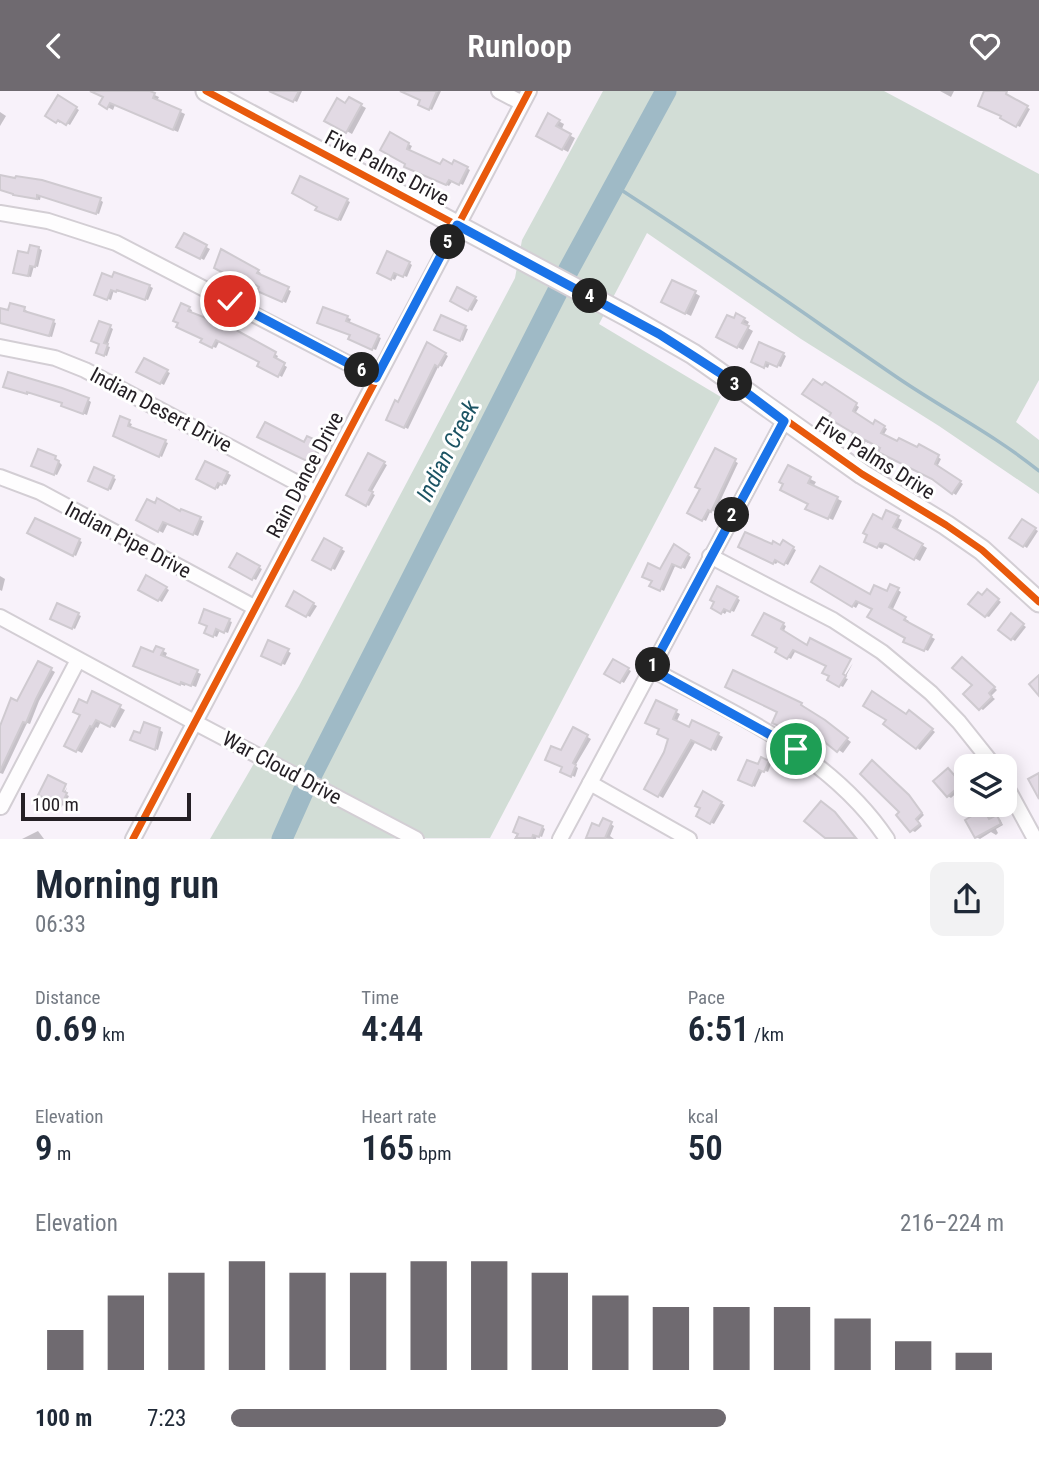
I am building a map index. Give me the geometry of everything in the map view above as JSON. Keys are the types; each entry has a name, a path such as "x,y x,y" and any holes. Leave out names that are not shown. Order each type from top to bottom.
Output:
{"street":[{"name":"Five Palms Drive","path":"206,91 601,302 692,354 862,474 982,550 1039,602"},
{"path":"499,91 525,97"},
{"name":"Rain Dance Drive","path":"133,838 525,97"},
{"path":"0,213 48,222 116,243 376,378"},
{"name":"Indian Desert Drive","path":"0,347 55,358 85,370 316,493"},
{"path":"561,838 784,421"},
{"name":"Indian Pipe Drive","path":"0,477 40,492 254,607"},
{"path":"710,556 834,620 882,652 931,693 985,754"},
{"name":"War Cloud Drive","path":"0,617 416,838"},
{"path":"1,807 78,660"},
{"path":"651,669 796,749 852,794 887,838"},
{"path":"590,783 689,838"},
{"path":"1017,805 1035,838"}],"shaded area":[{"path":"603,91 884,91 1039,174 1039,380 1016,422 1039,440 1039,494 939,426 801,339 647,233 599,324 721,397 490,838 210,839 299,686 515,278 522,240"}],"building":[{"path":"90,91 150,91 155,93 153,98 181,110 173,130 110,103 107,109 99,104 103,97"},
{"path":"269,91 299,91 293,102"},
{"path":"400,91 437,91 429,110 418,105 420,100"},
{"path":"984,91 1007,91 1006,94 1028,106 1016,127 1000,118 1001,116 978,106"},
{"path":"58,95 77,107 66,125 58,120 56,123 45,116"},
{"path":"349,97 362,104 346,133 324,121 337,98 345,103"},
{"path":"548,113 560,120 556,126 571,134 562,150 536,136"},
{"path":"390,132 409,143 407,149 440,164 443,159 452,164 454,160 468,167 459,185 449,180 446,185 404,167 405,164 380,150"},
{"path":"0,175 42,180 101,198 96,214 37,195 37,199 0,190"},
{"path":"300,176 348,199 338,220 315,210 317,207 292,193"},
{"path":"184,233 207,245 200,259 176,247"},
{"path":"30,245 39,247 35,267 30,266 28,276 13,273 18,251 28,253"},
{"path":"221,249 259,270 257,273 289,287 282,302 257,291 259,287 241,276 238,281 214,268"},
{"path":"387,251 410,262 403,277 394,273 391,280 377,273"},
{"path":"114,272 150,285 145,300 117,290 111,290 107,300 94,295 102,273 112,277"},
{"path":"672,280 696,291 685,314 661,302"},
{"path":"457,287 476,297 468,311 450,301"},
{"path":"10,303 25,307 24,311 54,320 49,336 0,323 0,308 8,310"},
{"path":"181,303 190,307 188,311 236,330 276,352 274,357 285,363 278,377 257,366 259,362 216,340 212,348 200,342 202,339 176,327 178,323 173,321"},
{"path":"323,307 348,316 346,321 379,335 372,350 348,339 350,335 317,323"},
{"path":"736,313 745,318 742,323 749,326 737,348 716,337 727,315 734,318"},
{"path":"441,315 466,326 460,341 434,330"},
{"path":"99,321 111,325 104,343 108,344 104,356 96,353 99,344 91,341"},
{"path":"427,342 446,353 438,367 435,365 404,428 386,420 395,400 398,402"},
{"path":"759,342 784,353 777,367 766,362 764,368 751,362"},
{"path":"144,358 168,370 160,384 136,372"},
{"path":"8,372 89,398 83,414 61,406 62,403 3,387"},
{"path":"813,379 822,385 825,382 857,403 853,411 873,424 875,420 885,426 881,433 917,447 919,444 939,455 935,464 961,481 952,494 932,479 878,452 880,448 865,440 864,443 828,418 831,413 802,394"},
{"path":"120,416 130,420 128,426 166,440 159,457 113,436"},
{"path":"265,422 304,442 307,436 320,442 311,463 257,437"},
{"path":"715,448 736,459 711,512 708,510 702,521 687,513 700,489 695,487"},
{"path":"38,449 56,456 55,459 59,461 54,475 31,466"},
{"path":"368,453 385,462 369,490 373,492 366,506 346,495"},
{"path":"205,461 228,472 222,485 218,483 215,489 196,479"},
{"path":"788,465 811,477 808,483 838,497 828,519 805,509 808,504 780,490 783,484 779,482"},
{"path":"94,467 114,476 108,490 88,481"},
{"path":"157,498 180,511 181,509 201,517 193,535 163,522 158,532 136,520 147,499 155,503"},
{"path":"886,510 899,516 893,527 923,544 914,560 886,544 880,543 877,548 864,542 867,535 863,533 873,514 882,519"},
{"path":"35,518 80,539 73,556 27,533"},
{"path":"1022,519 1036,528 1023,547 1009,538"},
{"path":"745,532 772,544 773,541 780,545 783,540 794,547 784,565 775,560 773,564 738,547"},
{"path":"324,538 342,548 331,570 312,560"},
{"path":"674,544 689,554 681,568 672,564 660,591 649,586 652,581 642,577 648,563 660,569"},
{"path":"237,553 260,566 252,580 229,567"},
{"path":"820,566 870,594 874,585 887,591 890,584 899,588 889,607 906,617 904,620 932,635 924,651 903,642 905,638 867,617 872,609 856,601 852,607 811,582"},
{"path":"146,575 167,587 158,601 138,590"},
{"path":"717,586 738,597 730,612 724,609 721,614 711,608 714,602 710,600"},
{"path":"987,589 999,599 985,617 968,604 978,592 982,595"},
{"path":"294,591 314,603 306,617 286,606"},
{"path":"57,603 79,613 72,629 50,619"},
{"path":"204,609 230,619 224,633 216,629 213,637 204,633 207,626 199,623"},
{"path":"764,613 784,623 781,629 807,645 810,638 851,659 843,674 846,676 839,687 827,680 829,676 822,673 826,666 793,650 787,659 775,652 777,648 752,635"},
{"path":"1011,613 1024,624 1011,640 998,630"},
{"path":"268,640 289,649 281,665 261,656"},
{"path":"156,646 164,649 161,655 198,670 191,686 181,682 180,685 133,666 141,647 153,652"},
{"path":"962,657 995,687 989,693 992,697 979,710 963,694 972,685 952,668"},
{"path":"613,659 629,668 620,683 604,674"},
{"path":"38,661 52,668 0,771 0,726 11,698 17,701"},
{"path":"733,670 802,703 801,705 848,738 837,752 816,735 810,745 792,732 772,723 777,712 725,687"},
{"path":"1039,675 1039,696 1029,684"},
{"path":"92,691 121,705 110,727 96,720 92,727 90,726 76,752 64,746 80,715 73,712 79,699 87,703"},
{"path":"872,691 906,714 909,710 933,729 916,749 883,724 886,720 863,706"},
{"path":"656,700 677,710 673,719 689,727 692,720 719,733 711,750 691,740 658,797 644,789 668,739 657,734 659,729 645,723"},
{"path":"144,722 160,728 155,750 130,740 134,731 140,733"},
{"path":"573,727 588,735 573,763 576,765 571,777 560,772 562,767 545,760 551,746 561,750"},
{"path":"761,757 769,761 764,772 759,770 752,786 738,780 747,760 758,764"},
{"path":"872,760 909,795 922,813 916,819 920,824 910,832 896,815 899,812 860,774"},
{"path":"948,768 954,775 954,791 947,797 933,781"},
{"path":"1039,773 1039,799 1028,779"},
{"path":"48,775 66,784 63,791 67,793 61,806 38,795"},
{"path":"703,791 722,802 710,824 696,816 700,808 695,806"},
{"path":"821,801 835,812 856,838 825,838 804,821"},
{"path":"519,817 543,826 539,837 533,835 532,838 516,838 518,834 513,832"},
{"path":"970,817 998,817 1001,824 975,838 965,820"},
{"path":"603,818 612,822 605,838 586,838 592,823 599,826"}],"waterway":[{"name":"Indian Creek","path":"282,839 303,792 569,269 666,91"},
{"path":"615,186 901,380 1006,446 1039,471"}],"cycle path":[{"path":"206,91 693,354 862,474 982,550 1039,602"},
{"path":"133,839 529,91"}],"route":[{"path":"230,301 376,378 457,225 659,334 723,375 784,421 651,669 796,749"}]}
